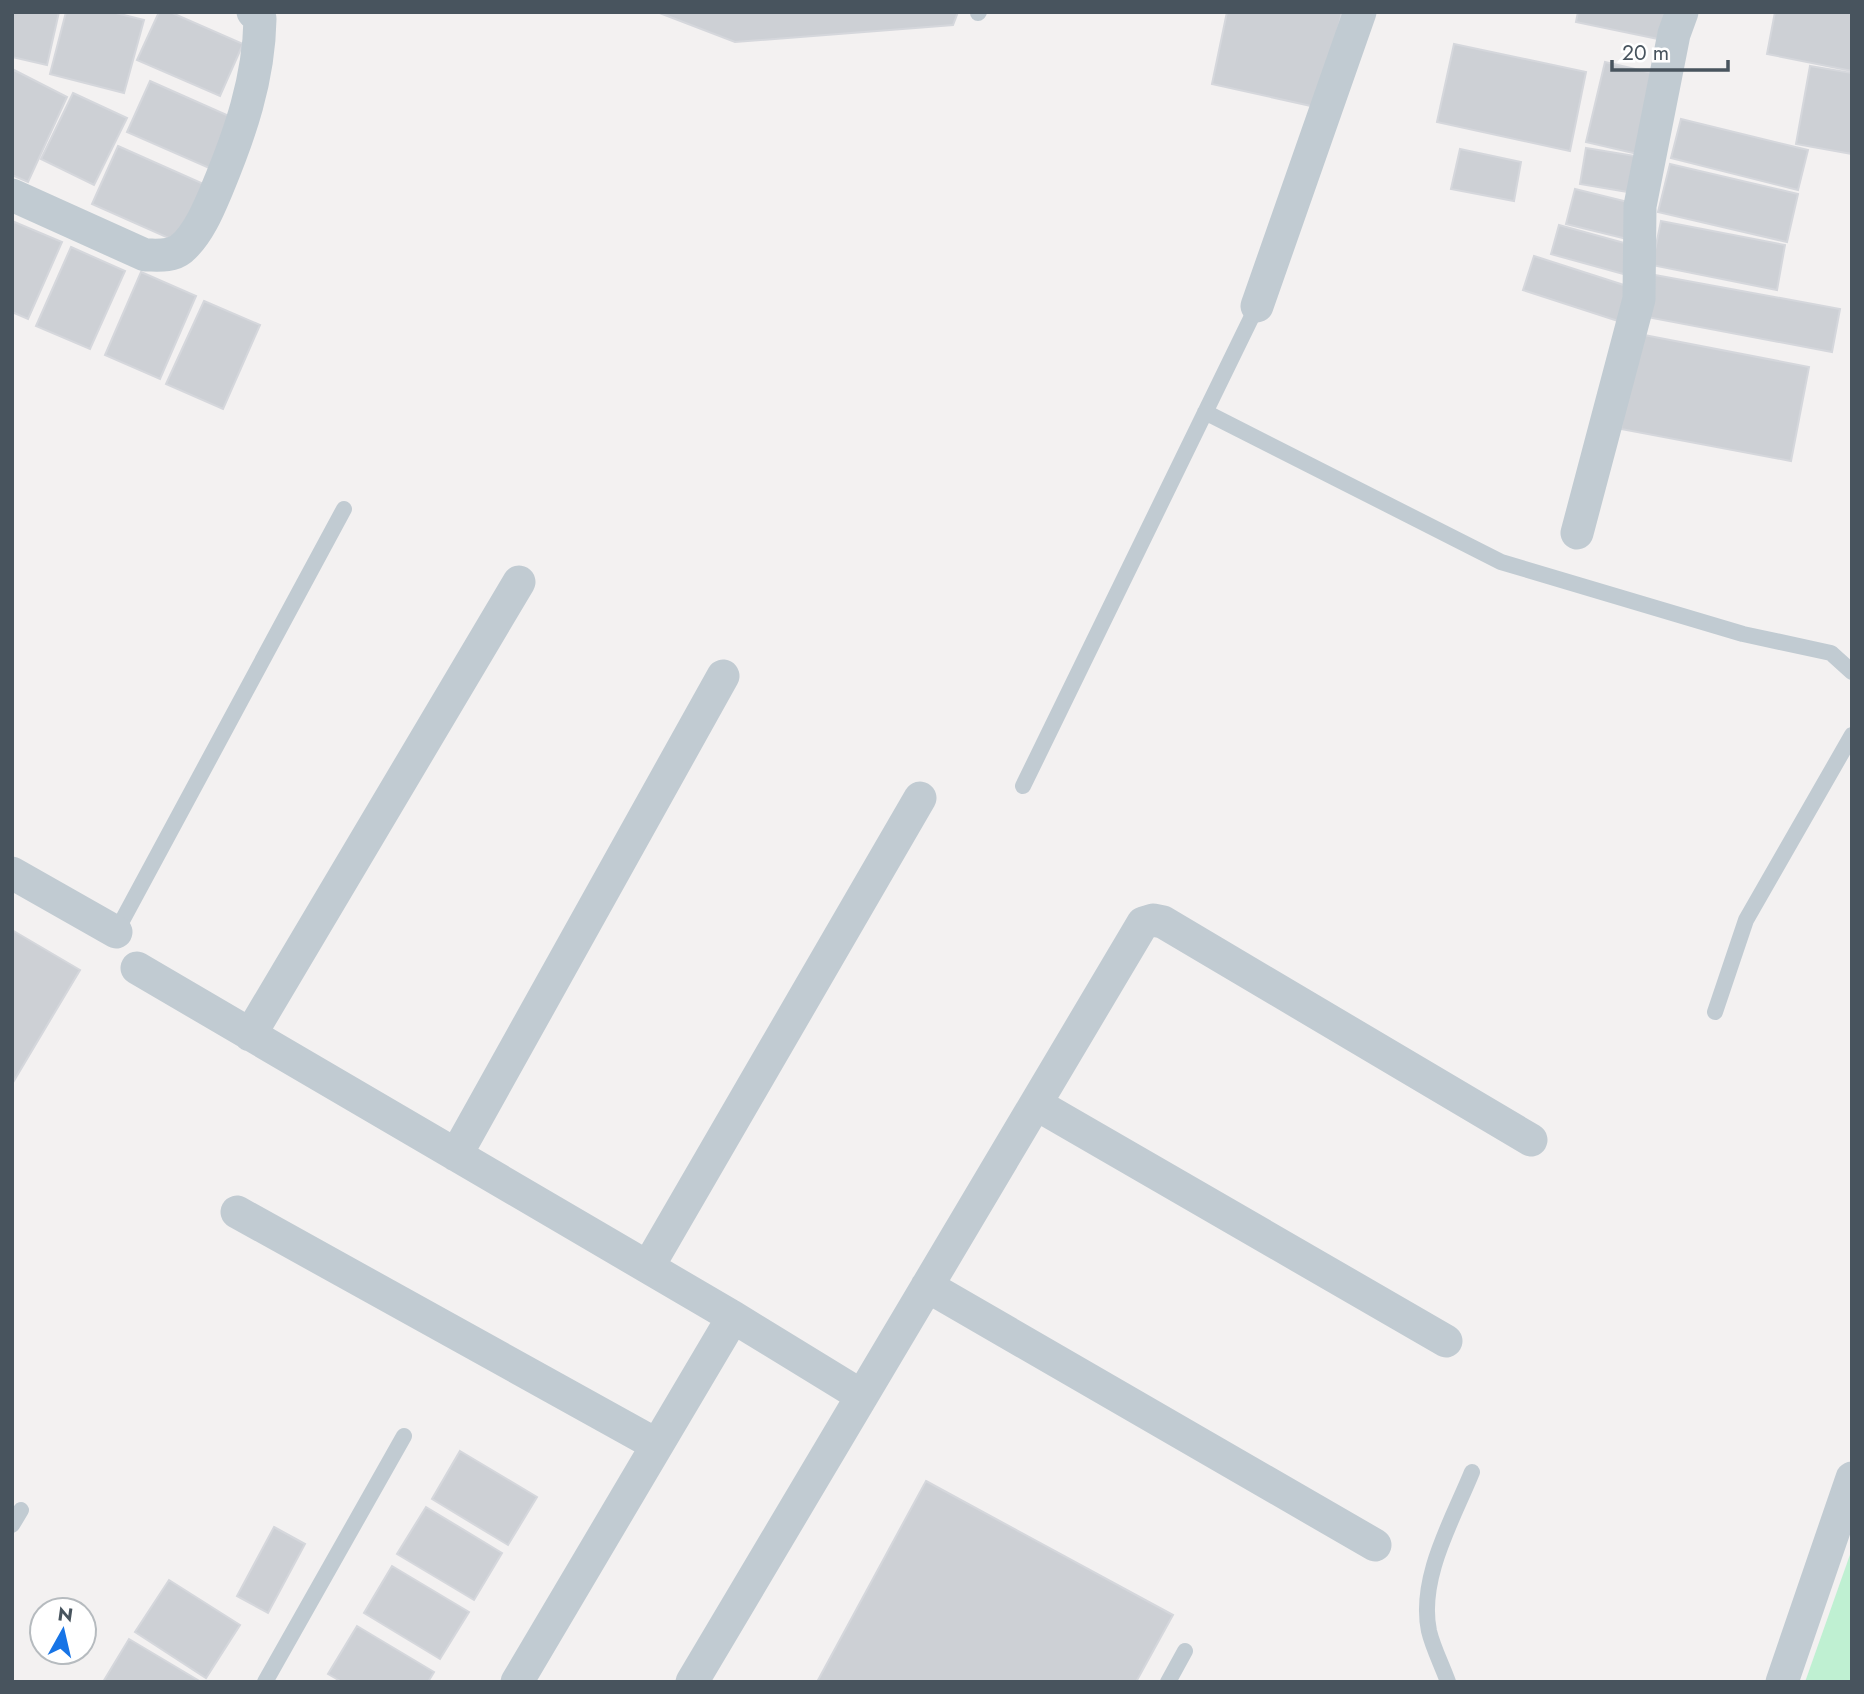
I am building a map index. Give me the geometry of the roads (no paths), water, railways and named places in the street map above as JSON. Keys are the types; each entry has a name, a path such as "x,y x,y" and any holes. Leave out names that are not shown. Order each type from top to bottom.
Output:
{"street":[{"path":"12,195 145,255 167,256 181,249 205,217 236,143 254,81 260,19 253,12"},
{"path":"1257,306 1360,12"},
{"path":"1577,533 1639,299 1640,206 1674,34 1682,12"},
{"path":"250,1035 519,582"},
{"path":"456,1155 723,676"},
{"path":"648,1267 920,798"},
{"path":"12,873 116,932"},
{"path":"692,1682 1143,923 1153,920 1163,922 1531,1140"},
{"path":"137,968 733,1317 862,1396"},
{"path":"1036,1104 1446,1341"},
{"path":"237,1212 657,1446"},
{"path":"927,1286 1375,1545"},
{"path":"517,1682 733,1317"},
{"path":"1782,1682 1852,1478"}],"lane":[{"path":"1023,786 1257,306"},
{"path":"1205,412 1501,562 1744,634 1831,653 1852,671"},
{"path":"116,932 344,509"},
{"path":"1715,1012 1746,920 1852,735"},
{"path":"265,1682 404,1436"},
{"path":"1448,1682 1429,1631 1427,1600 1430,1575 1472,1472"},
{"path":"12,1525 21,1510"},
{"path":"1168,1682 1185,1651"}]}
